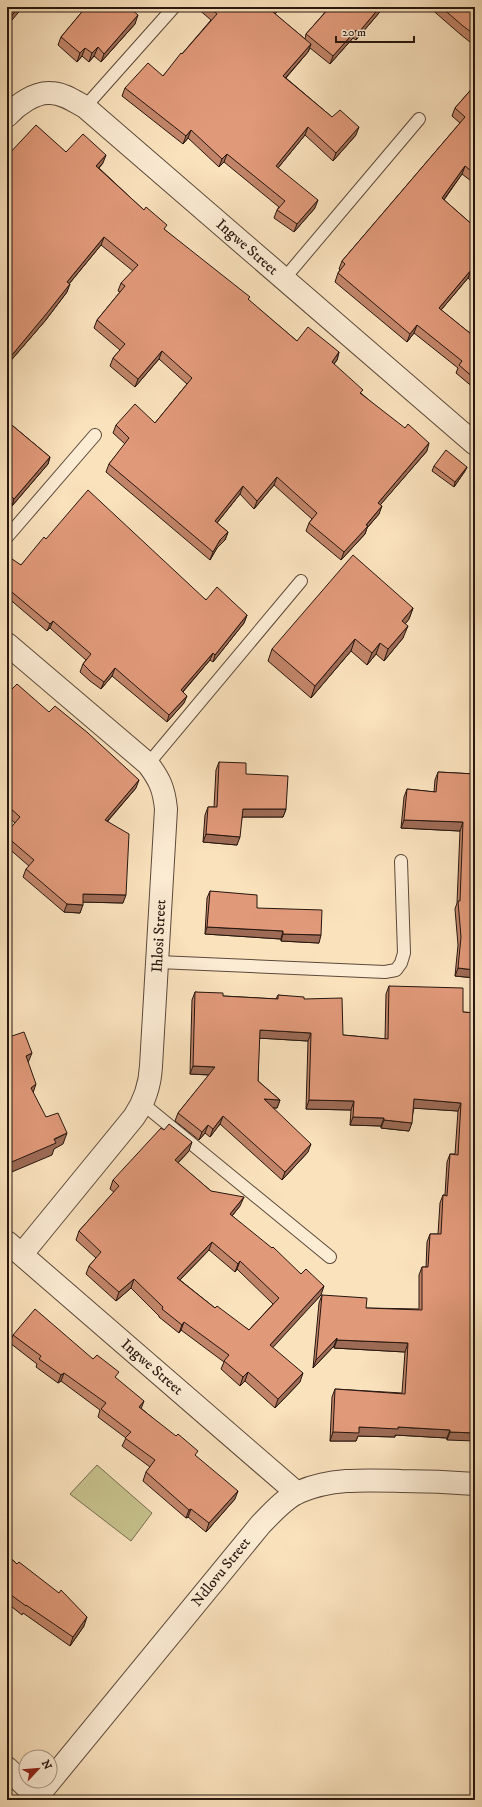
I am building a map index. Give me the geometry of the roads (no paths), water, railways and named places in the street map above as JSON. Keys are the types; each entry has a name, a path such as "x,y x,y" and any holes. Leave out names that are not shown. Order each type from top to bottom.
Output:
{"street":[{"name":"Ingwe Street","path":"7,116 14,108 33,97 50,92 67,97 85,107 475,444"},
{"name":"Ihlosi Street","path":"7,644 148,764 159,779 164,793 166,809 150,1080 143,1104 134,1117 14,1248"},
{"name":"Ingwe Street","path":"14,1248 297,1493"},
{"name":"Ndlovu Street","path":"39,1798 262,1524 278,1508 297,1493 318,1485 365,1480 475,1484"},
{"path":"7,1768 39,1798"}],"lane":[{"path":"85,107 174,7"},
{"path":"284,279 419,119"},
{"path":"7,537 95,434"},
{"path":"148,764 301,581"},
{"path":"158,962 385,972 396,970 401,963 404,953 401,861"},
{"path":"143,1104 330,1257"}]}
